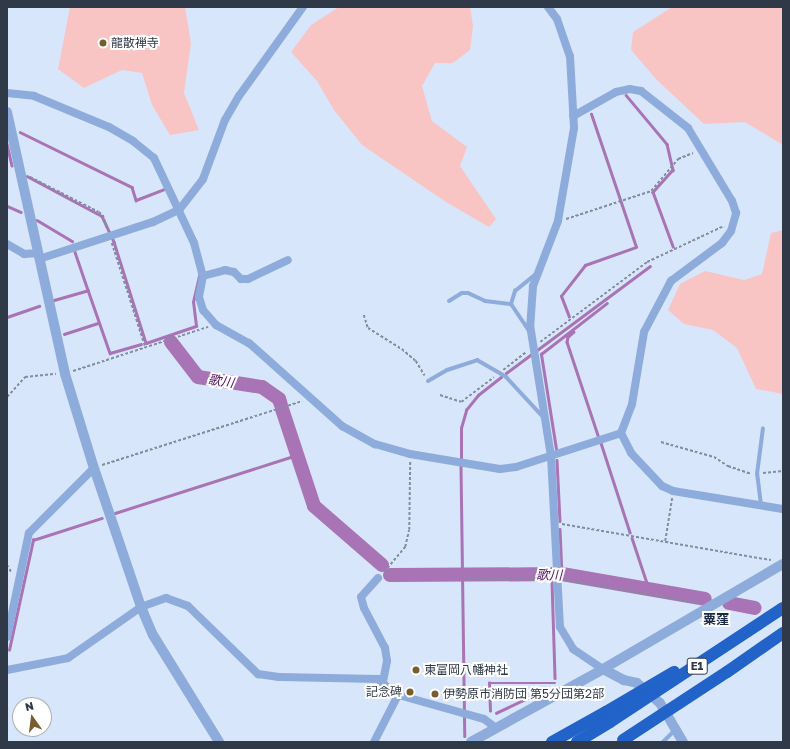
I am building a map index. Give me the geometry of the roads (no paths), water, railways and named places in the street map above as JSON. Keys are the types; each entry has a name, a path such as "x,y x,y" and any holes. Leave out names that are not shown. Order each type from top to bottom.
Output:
{"highway":[{"name":"E1","path":"577,742 608,717 783,607"},
{"path":"625,741 783,633"},
{"path":"552,742 608,717"}],"street":[{"path":"7,244 24,254 38,256 138,227 179,210 204,179 225,120 239,96 303,7"},
{"path":"548,7 558,19 570,56 574,116 573,135 558,221 536,274 530,304 531,335 547,421 551,456 557,576 562,632 584,658 624,680 637,683 660,703 683,742"},
{"path":"574,116 616,92 630,89 641,91 688,128 732,201 736,213 731,231 722,243 671,281 647,325 644,332 632,404 621,433 631,452 662,486 673,491 783,509"},
{"path":"7,93 34,96 109,127 133,141 154,158 194,243 203,276 199,297 204,310 216,324 249,343 342,426 355,434 375,444 410,454 500,469 516,467 621,433"},
{"path":"7,112 65,374 94,468 141,607 153,635 219,742"},
{"path":"203,276 226,270 234,272 241,279 248,279 288,260"},
{"path":"7,638 29,533 94,468"},
{"path":"471,742 603,669 780,562"},
{"path":"378,578 362,597 364,608 385,648 387,661 383,682"},
{"path":"7,670 68,658 141,607 166,598 180,602 199,616 258,674 279,677 378,679 398,695 487,720 496,728"},
{"path":"374,742 398,695"}],"lane":[{"path":"531,335 511,304 515,291 536,274"},
{"path":"449,301 462,293 468,293 485,301 511,304"},
{"path":"428,381 447,370 477,360 500,372 547,421"},
{"path":"761,505 757,474 763,428"},
{"path":"663,742 676,729"}],"waterway":[{"path":"626,95 667,144 673,170 653,192 673,246"},
{"path":"569,317 561,296 585,265 636,247 591,114"},
{"path":"20,132 132,187 136,200 165,189"},
{"path":"7,144 12,165"},
{"path":"27,176 102,216 114,242 146,343 196,326 193,302 199,275"},
{"path":"7,206 21,212"},
{"path":"37,220 72,241"},
{"path":"75,252 88,290"},
{"path":"506,373 650,266"},
{"name":"歌川","path":"54,300 88,290 110,353 141,344"},
{"path":"556,449 541,354 607,303"},
{"name":"歌川","path":"7,317 39,306"},
{"path":"64,334 98,323"},
{"path":"574,332 568,337 567,342 598,435"},
{"name":"歌川","path":"171,342 198,377 262,387 279,399 281,405"},
{"path":"461,458 461,428 466,410 478,395 501,377"},
{"name":"歌川","path":"282,409 314,506 382,565"},
{"path":"601,443 630,532"},
{"path":"115,513 297,455"},
{"path":"557,460 560,521"},
{"path":"461,466 465,736"},
{"path":"9,650 33,540 102,518"},
{"path":"560,529 562,574"},
{"path":"632,538 649,589"},
{"name":"歌川","path":"390,575 562,574 705,599"},
{"path":"552,581 555,678"},
{"name":"歌川","path":"729,603 755,608"},
{"path":"490,711 489,683 555,683"},
{"path":"496,713 536,694"}],"place":[{"name":"龍散禅寺","path":"103,43"},
{"name":"東富岡八幡神社","path":"416,670"},
{"name":"記念碑","path":"410,692"},
{"name":"伊勢原市消防団 第5分団第2部","path":"435,694"}],"district":[{"name":"粟窪","path":"716,619"}]}
